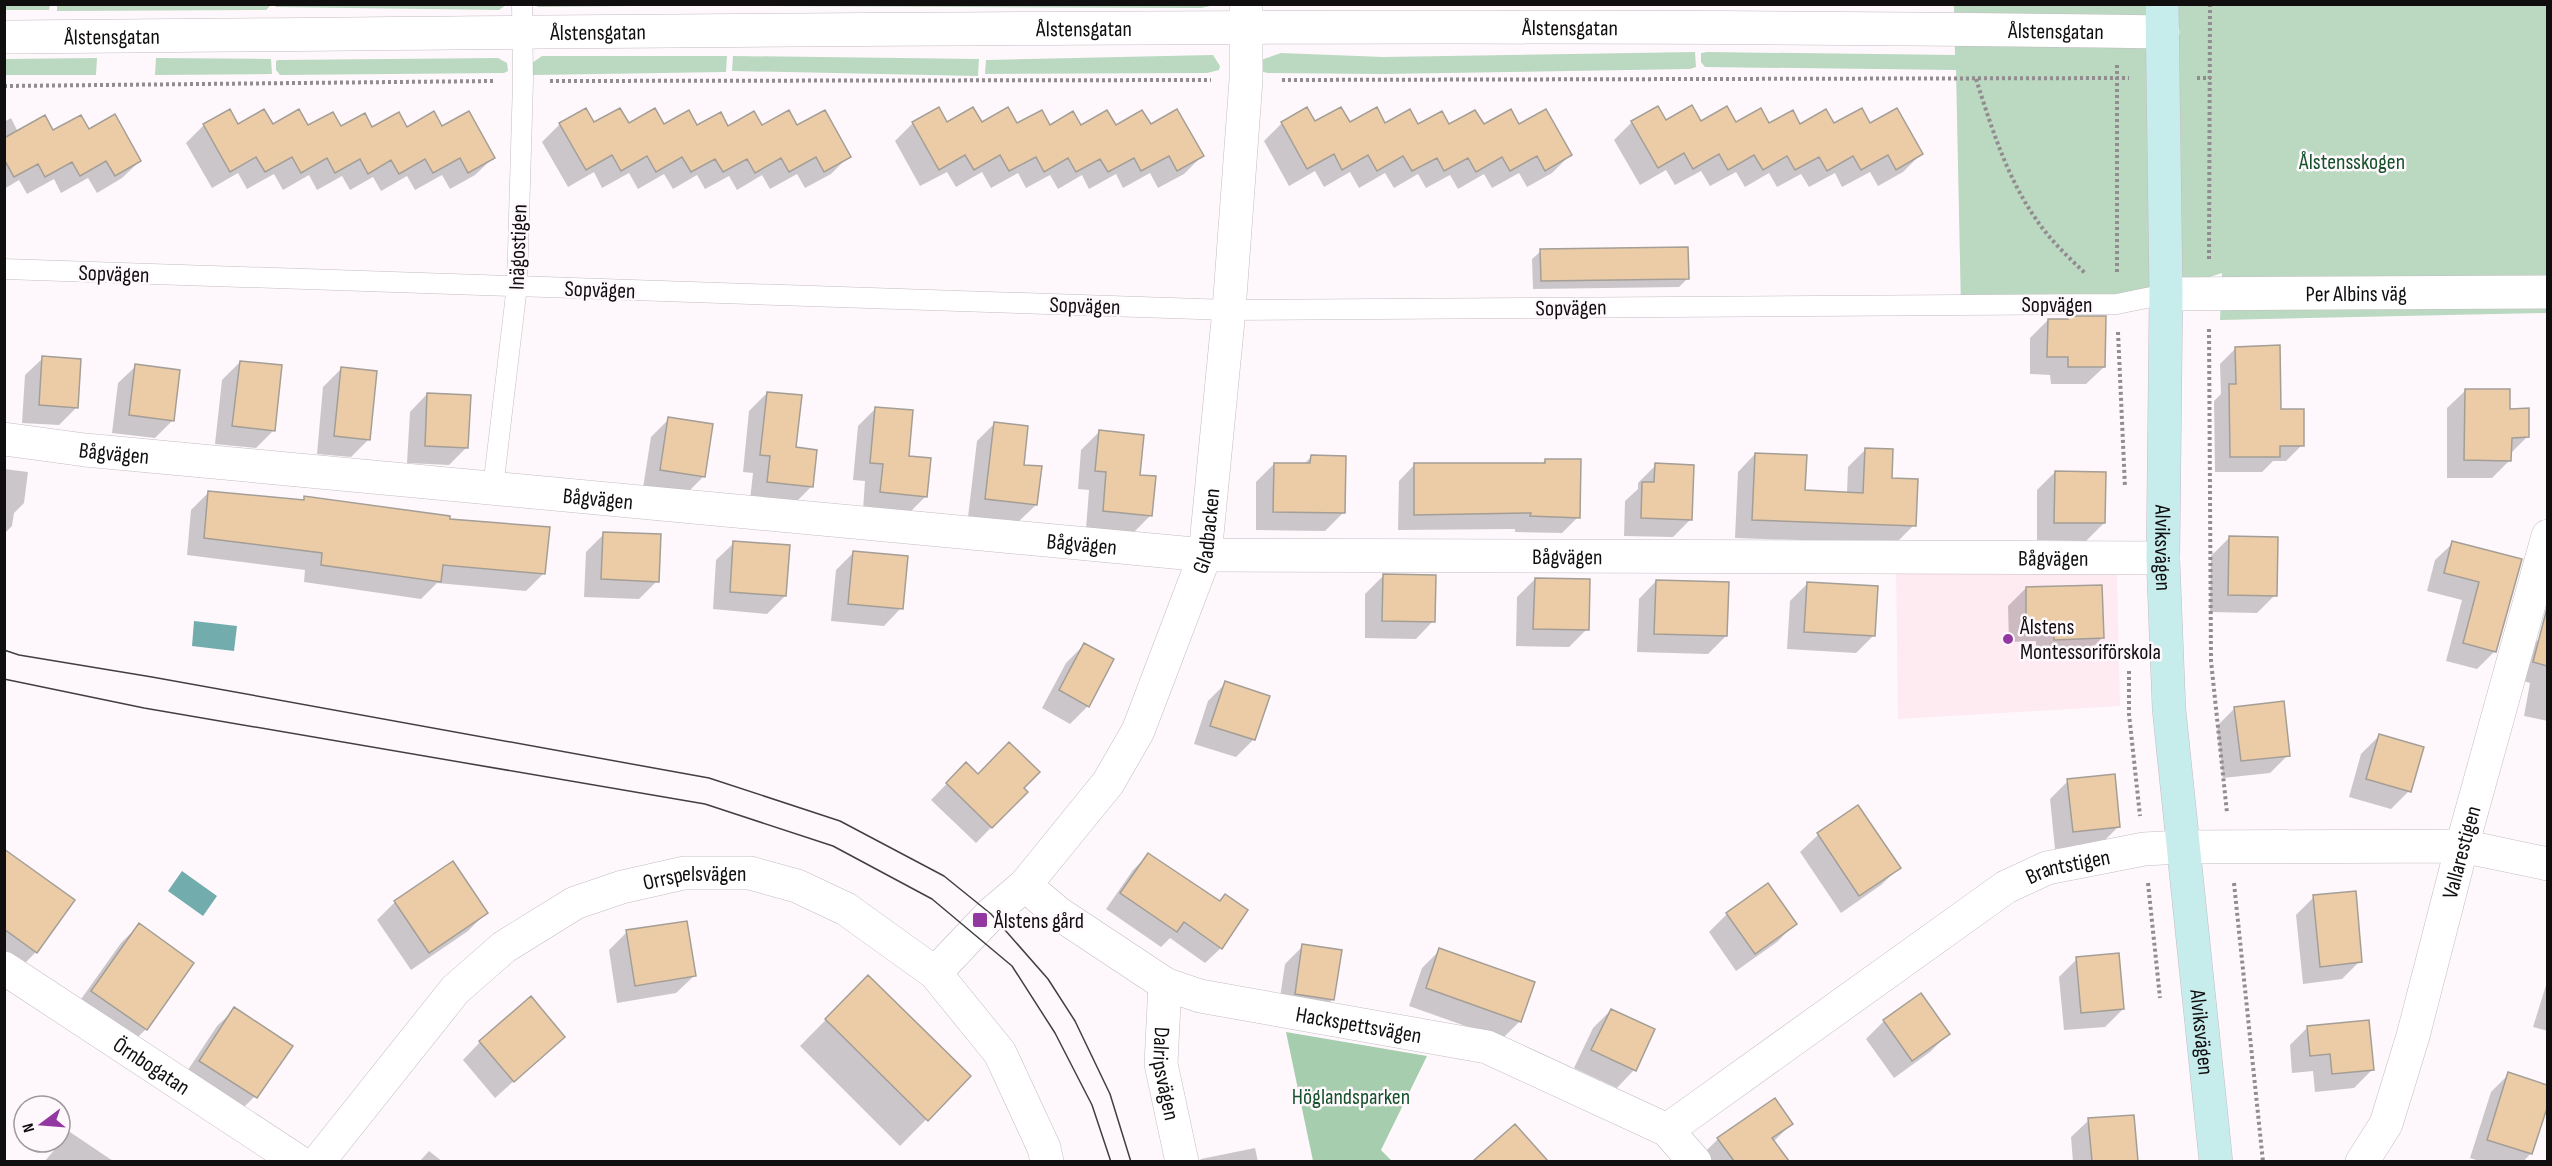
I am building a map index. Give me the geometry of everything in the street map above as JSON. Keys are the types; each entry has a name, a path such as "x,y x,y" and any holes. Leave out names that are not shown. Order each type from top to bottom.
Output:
{"street":[{"name":"Ålstensgatan","path":"4,37 522,19 1246,16 1684,28 2163,19"},
{"name":"Gladbacken","path":"935,973 991,914 1025,885 1108,783 1138,731 1205,555 1229,310 1246,80 1246,16"},
{"name":"Alviksvägen","path":"2163,19 2166,294 2163,558 2169,709 2216,1161"},
{"name":"Per Albins väg","path":"2166,294 2547,291"},
{"name":"Bågvägen","path":"4,439 85,450 1205,555 2163,558"},
{"name":"Vallarestigen","path":"2362,1161 2386,1124 2413,1036 2462,846 2547,536"},
{"name":"Brantstigen","path":"1667,1130 2006,886 2046,868 2144,849 2230,846 2462,846 2547,864"},
{"name":"Orrspelsvägen","path":"318,1161 456,990 504,947 575,903 622,887 684,873 750,873 797,886 846,909 935,973 1000,1053 1044,1148 1047,1161"},
{"name":"Hackspettsvägen","path":"1025,885 1058,913 1165,984 1200,996 1487,1047 1667,1130 1695,1161"},
{"name":"Örnbogatan","path":"4,968 299,1161"},
{"name":"Dalripsvägen","path":"1165,984 1161,1064 1182,1161"}],"lane":[{"name":"Inägostigen","path":"493,488 517,286 523,81 522,19"},
{"name":"Sopvägen","path":"4,269 1229,310 2117,304 2166,294"}],"path":[{"path":"2210,4 2211,661 2263,1161"},
{"path":"4,86 523,81 2211,78"},
{"path":"1976,79 2013,178 2036,219 2067,256 2117,304"}],"shaded area":[{"name":"Ålstens Montessoriförskola","path":"1896,572 2117,572 2120,706 1898,719"}],"green space":[{"path":"57,4 271,5 266,10 57,11"},
{"path":"727,4 539,7 533,5"},
{"path":"736,4 1215,5 1201,8 736,6"},
{"path":"4,5 50,5 49,10 5,10"},
{"path":"274,5 506,5 499,10 276,7"},
{"name":"Ålstensskogen","path":"1954,5 2547,5 2547,313 2220,320 2222,273 2114,308 1961,309 1956,70 1705,67 1701,62 1701,53 1707,52 1955,55"},
{"path":"1695,52 1696,67 1690,69 1382,74 1268,73 1255,70 1261,60 1281,53 1383,57"},
{"path":"1213,55 1220,66 1219,70 1207,73 985,74 986,60"},
{"path":"542,56 727,56 726,72 533,75 532,63"},
{"path":"733,56 979,59 978,76 732,71"},
{"path":"97,58 96,75 5,75 5,59"},
{"path":"156,58 271,59 272,74 155,75"},
{"path":"498,58 507,63 508,71 504,73 280,75 276,70 278,60"},
{"name":"Höglandsparken","path":"1286,1032 1427,1056 1381,1150 1392,1161 1313,1161"}],"water":[{"path":"194,621 237,626 234,651 192,646"},
{"path":"182,871 217,896 203,916 168,891"}],"building":[{"path":"1692,105 1701,121 1727,106 1736,122 1761,108 1769,123 1793,110 1800,124 1826,109 1834,123 1862,108 1870,123 1897,108 1923,154 1896,170 1888,155 1861,170 1853,156 1827,171 1819,157 1795,170 1787,156 1763,170 1754,155 1728,170 1719,154 1693,169 1684,153 1658,168 1631,121 1658,106 1666,120"},
{"path":"939,107 947,122 973,107 982,122 1008,107 1017,123 1042,110 1050,125 1073,111 1081,125 1107,110 1116,125 1142,110 1151,124 1177,109 1204,156 1177,171 1169,156 1141,171 1134,158 1108,172 1100,159 1076,172 1068,158 1044,172 1036,157 1009,171 1000,155 974,170 965,155 939,170 912,122"},
{"path":"1307,107 1315,121 1341,107 1350,122 1377,107 1385,123 1410,109 1418,124 1442,111 1449,124 1475,110 1484,124 1511,109 1519,124 1546,109 1572,155 1545,171 1537,156 1510,171 1502,157 1476,172 1468,158 1444,171 1437,158 1412,171 1403,156 1377,171 1368,155 1342,170 1334,154 1307,169 1281,122"},
{"path":"586,108 594,122 620,108 629,123 655,108 664,124 689,110 697,125 721,112 728,126 754,111 762,125 789,110 797,125 825,110 851,157 824,172 816,157 789,172 781,158 755,173 747,159 723,172 715,159 691,172 682,157 656,172 647,156 621,171 612,155 586,170 559,123"},
{"path":"230,109 238,124 264,109 273,124 299,109 308,125 333,112 341,126 365,113 372,127 399,112 407,127 434,111 442,126 469,111 495,158 468,173 460,158 433,173 425,159 399,174 391,160 368,174 360,159 335,173 327,158 301,173 292,157 265,172 256,157 230,172 203,124"},
{"path":"115,114 141,161 115,176 106,161 80,176 72,162 45,177 38,164 14,177 4,159 4,138 45,115 53,130 81,115 89,129"},
{"path":"1688,247 1689,279 1541,281 1540,249"},
{"path":"2068,316 2106,316 2105,367 2068,367 2068,357 2047,357 2048,319 2068,319"},
{"path":"2280,345 2281,409 2304,409 2304,446 2280,446 2280,457 2230,457 2229,384 2236,384 2235,347"},
{"path":"42,356 81,359 78,408 39,405"},
{"path":"240,361 282,365 275,431 232,426"},
{"path":"135,364 180,370 174,421 129,415"},
{"path":"341,367 377,371 370,440 334,436"},
{"path":"2465,389 2510,389 2510,409 2529,408 2529,437 2512,438 2511,461 2464,460"},
{"path":"767,392 802,395 796,447 817,450 813,487 767,482 770,456 760,455"},
{"path":"427,393 471,395 468,448 425,446"},
{"path":"875,407 913,410 909,456 931,458 927,497 880,492 883,464 870,463"},
{"path":"668,417 713,424 705,477 660,470"},
{"path":"994,422 1028,426 1024,465 1042,466 1037,505 985,499"},
{"path":"1099,430 1144,435 1140,475 1156,476 1152,516 1103,511 1106,472 1095,471"},
{"path":"1865,448 1893,449 1892,478 1918,479 1916,526 1752,520 1755,453 1807,455 1805,490 1863,493"},
{"path":"1311,455 1346,456 1345,513 1273,512 1274,463 1310,463"},
{"path":"1545,459 1581,459 1580,518 1530,516 1531,513 1414,515 1414,463 1545,463"},
{"path":"1655,463 1694,465 1692,520 1641,518 1642,482 1654,482"},
{"path":"2055,471 2106,472 2105,523 2054,523"},
{"path":"208,491 304,500 304,496 450,516 450,519 550,527 545,574 443,565 441,582 321,565 322,553 204,538"},
{"path":"603,532 661,534 659,582 601,579"},
{"path":"2229,536 2278,537 2277,596 2228,595"},
{"path":"733,541 790,545 786,596 730,592"},
{"path":"2452,541 2522,559 2496,652 2463,643 2479,582 2444,573"},
{"path":"853,551 908,556 903,609 848,604"},
{"path":"1383,574 1436,575 1435,622 1382,621"},
{"path":"1535,578 1590,579 1589,630 1533,629"},
{"path":"1656,580 1729,582 1727,636 1654,634"},
{"path":"1807,582 1878,586 1875,636 1804,632"},
{"path":"2102,585 2104,638 2054,640 2053,624 2026,625 2026,587"},
{"path":"2547,608 2547,666 2533,662"},
{"path":"1084,643 1114,659 1089,707 1059,690"},
{"path":"1225,681 1270,696 1255,740 1210,726"},
{"path":"2284,701 2290,756 2241,761 2234,707"},
{"path":"2379,734 2424,747 2411,792 2366,779"},
{"path":"1009,742 1040,772 1024,788 1028,792 992,828 946,783 966,762 978,774"},
{"path":"2115,774 2120,827 2073,832 2067,779"},
{"path":"1858,805 1901,868 1859,896 1817,833"},
{"path":"4,849 75,900 37,953 4,929"},
{"path":"1148,853 1220,901 1225,894 1248,910 1222,949 1184,922 1177,932 1120,893"},
{"path":"453,861 488,913 429,953 394,901"},
{"path":"1768,883 1797,924 1755,954 1726,913"},
{"path":"2356,891 2362,962 2320,967 2313,895"},
{"path":"687,921 696,976 635,986 626,930"},
{"path":"139,923 194,963 147,1030 91,991"},
{"path":"1302,944 1342,950 1334,1000 1295,994"},
{"path":"1439,948 1535,982 1521,1022 1426,988"},
{"path":"2119,953 2124,1009 2081,1013 2076,957"},
{"path":"868,975 971,1076 928,1121 825,1019"},
{"path":"1921,993 1950,1034 1912,1061 1883,1020"},
{"path":"531,996 565,1037 514,1082 479,1041"},
{"path":"234,1007 293,1046 257,1098 199,1061"},
{"path":"1611,1009 1655,1029 1636,1071 1591,1050"},
{"path":"2369,1020 2374,1070 2332,1074 2330,1054 2310,1056 2307,1026"},
{"path":"2508,1072 2547,1085 2547,1108 2532,1154 2487,1140"},
{"path":"1775,1098 1793,1124 1772,1138 1789,1161 1734,1161 1717,1138"},
{"path":"2134,1115 2138,1161 2092,1161 2088,1118"},
{"path":"1515,1124 1548,1161 1473,1161"}],"tram line":[{"path":"4,650 19,655 709,778 840,821 944,876 991,914 1048,979 1075,1021 1110,1094 1131,1162"},
{"path":"4,679 144,708 705,804 833,846 932,899 1012,966 1055,1033 1092,1105 1111,1162"}],"place":[{"name":"Ålstens Montessoriförskola","path":"2008,639"},
{"name":"Ålstens gård","path":"980,920"}]}
